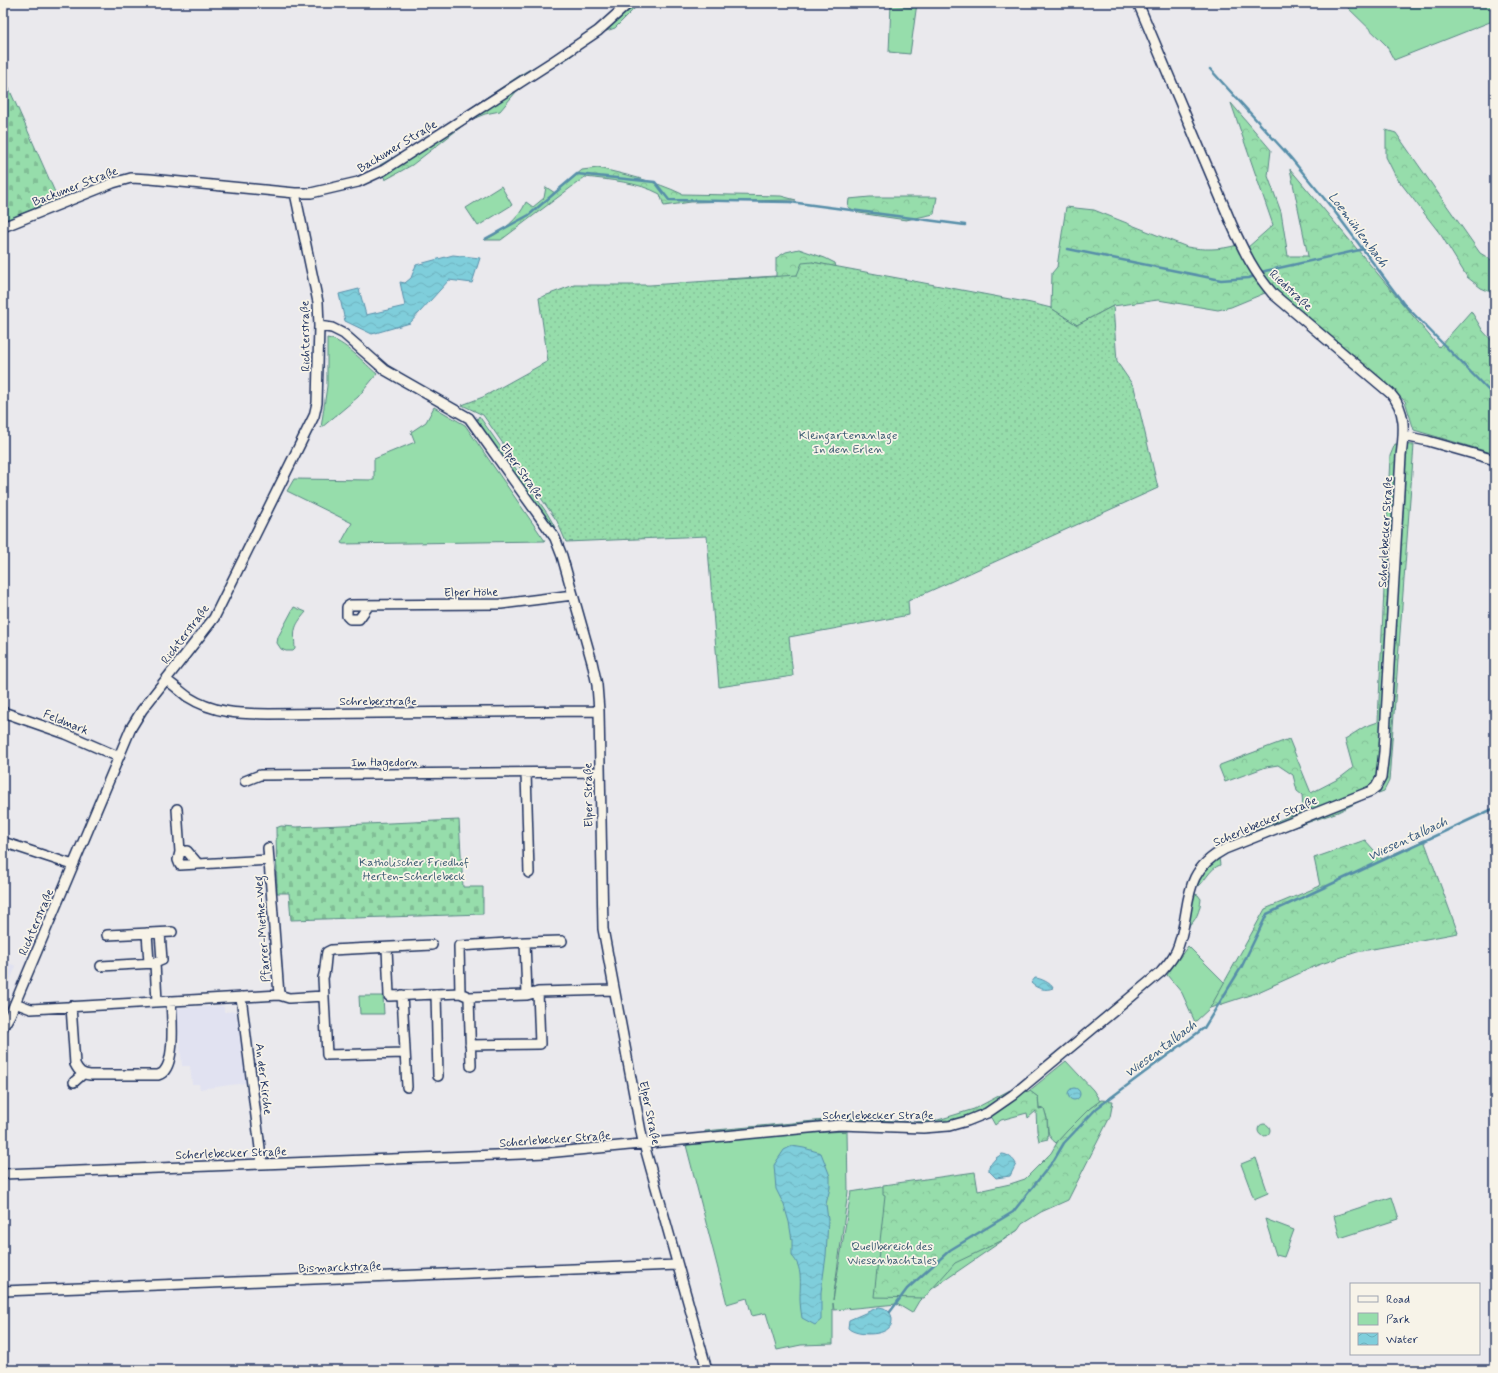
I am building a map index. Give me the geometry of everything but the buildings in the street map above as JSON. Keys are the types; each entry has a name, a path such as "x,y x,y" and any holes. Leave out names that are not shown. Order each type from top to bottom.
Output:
{"street":[{"name":"Backumer Straße","path":"3,227 106,186 131,178 150,178 295,193 311,193 358,182 384,170 561,56 598,31 629,3"},
{"name":"Riedstraße","path":"1138,3 1232,225 1257,274 1273,294 1378,382 1397,400 1402,411 1404,436"},
{"name":"Richterstraße","path":"3,1027 15,1003 137,718 214,618 312,421 317,403 319,326 317,296 295,193"},
{"name":"Elper Straße","path":"319,326 332,328 344,334 385,370 469,418 555,538 562,556 597,685 603,928 614,990 644,1144 707,1370"},
{"path":"1404,436 1428,441 1495,460"},
{"name":"Scherlebecker Straße","path":"3,1174 546,1153 840,1125 936,1128 967,1121 987,1113 1013,1095 1161,972 1174,956 1179,946 1183,932 1190,888 1199,870 1208,860 1225,849 1366,794 1376,787 1381,778 1384,757 1401,456 1404,436"},
{"name":"Elper Höhe","path":"369,605 502,604 573,594"},
{"name":"Schreberstraße","path":"166,680 188,697 203,705 234,713 598,711"},
{"name":"Feldmark","path":"3,712 66,734 119,757"},
{"name":"Im Hagedorn","path":"245,781 260,775 600,772"},
{"path":"526,773 529,873"},
{"name":"Pfarrer-Miethe-Weg","path":"177,809 180,852 178,860 180,865 269,860"},
{"path":"3,842 73,865"},
{"name":"Pfarrer-Miethe-Weg","path":"268,848 279,995"},
{"path":"107,935 172,932"},
{"path":"147,933 157,1002"},
{"path":"101,966 152,963 162,960 160,933"},
{"path":"471,1066 459,946 562,941"},
{"path":"525,942 527,995"},
{"path":"405,1053 327,1055 323,978 326,968 327,952 331,950 432,945"},
{"path":"388,948 389,996 436,994 527,995 538,992 614,990"},
{"path":"470,1045 540,1044 538,992"},
{"path":"436,994 438,1076"},
{"path":"15,1003 31,1009 279,995 290,998 324,996"},
{"path":"402,995 407,1086"},
{"name":"An der Kirche","path":"241,997 262,1164"},
{"path":"72,1006 75,1064 78,1071 83,1074 102,1076 158,1075 165,1071 169,1063 172,1033 171,1001"},
{"path":"74,1082 83,1074"},
{"name":"Bismarckstraße","path":"3,1291 677,1265"}],"shaded area":[{"path":"3,948 7,949 4,961 16,966 3,999"},
{"path":"224,1007 224,1012 236,1011 246,1083 200,1089 199,1084 192,1084 190,1066 182,1066 177,1008"}],"green space":[{"path":"625,3 640,3 615,28 595,35 570,57 533,79 516,92 500,111 485,114 470,120 412,165 385,180 380,165 415,145 525,72 551,58 593,30"},
{"path":"917,3 910,54 889,52 891,4 913,8 914,4"},
{"path":"1343,3 1495,3 1495,20 1394,60 1386,45"},
{"path":"3,75 58,199 3,221"},
{"path":"1231,103 1271,150 1268,176 1281,212 1288,256 1308,256 1290,169 1439,347 1471,311 1483,331 1495,344 1495,454 1414,430 1405,401 1280,294 1258,268 1247,248 1273,225"},
{"path":"1386,130 1396,133 1480,253 1495,262 1495,294 1481,288 1467,277 1441,235 1396,177 1386,157"},
{"path":"598,168 651,182 682,194 781,196 796,200 691,202 664,206 660,194 643,187 624,182 585,177 501,240 485,240 498,233 509,224 519,214 526,202 533,207 544,198 546,187 555,193 582,170"},
{"path":"501,186 512,205 478,226 466,208"},
{"path":"870,197 937,197 934,214 906,220 859,213 848,207 849,199"},
{"path":"1066,207 1094,210 1187,247 1212,249 1237,245 1265,293 1231,307 1218,310 1158,300 1113,306 1077,325 1051,308 1052,273 1057,267"},
{"path":"799,249 825,258 835,263 836,267 812,262 795,279 727,279 776,276 776,258 786,252"},
{"name":"Kleingartenanlage In den Erlen","path":"812,262 1031,303 1051,308 1077,325 1113,306 1117,362 1134,387 1158,488 908,601 909,615 789,637 793,676 719,687 707,536 566,542 557,521 483,415 462,405 483,397 548,361 539,298 574,285 650,285 797,275 802,263"},
{"path":"327,338 340,343 347,348 377,374 358,397 321,428 327,386"},
{"path":"434,407 465,425 545,541 343,544 341,543 352,523 287,491 294,479 374,480 374,459 415,442 411,432 426,422"},
{"path":"479,416 553,523 566,556 580,601 578,601 565,556 476,421"},
{"path":"1395,444 1414,445 1389,781 1384,791 1370,796 1338,812 1275,834 1231,852 1227,842 1299,812 1303,808 1302,795 1297,791 1293,775 1278,765 1266,767 1225,782 1219,767 1220,765 1289,739 1311,793 1340,778 1353,768 1345,739 1364,727 1378,722 1390,456"},
{"path":"294,607 306,612 295,629 295,649 293,651 286,651 281,649 277,643 278,637"},
{"name":"Katholischer Friedhof Herten-Scherlebeck","path":"459,820 463,887 483,887 483,914 291,920 289,893 277,893 276,828 281,826 296,827"},
{"path":"1365,840 1382,859 1424,840 1458,933 1357,952 1318,965 1256,993 1210,1008 1265,909 1320,886 1314,858"},
{"path":"1219,858 1220,865 1211,871 1199,886 1195,885 1208,865"},
{"path":"1192,893 1198,895 1201,899 1195,919 1186,929"},
{"path":"1188,946 1225,983 1210,1008 1195,1022 1182,993 1167,975"},
{"path":"359,996 383,996 384,1014 360,1014"},
{"path":"1066,1061 1093,1090 1100,1101 1089,1109 1056,1143 1049,1135 1046,1116 1043,1108 1039,1109 1038,1097 1029,1091"},
{"path":"1010,1090 1009,1094 994,1105 973,1115 943,1124 705,1135 705,1131 847,1118 915,1122 938,1120 974,1109"},
{"path":"1030,1091 1038,1097 1039,1109 1044,1108 1047,1119 1048,1139 1039,1141 1036,1111 1028,1118 1027,1113 1001,1120 995,1125 990,1116 1010,1104 1023,1092"},
{"name":"Quellbereich des Wiesenbachtales","path":"1101,1100 1113,1101 1110,1117 1068,1200 1041,1212 1022,1224 1018,1230 1001,1241 955,1263 924,1298 874,1297 885,1195 883,1194 883,1185 975,1172 978,1191 1025,1179 1051,1153 1058,1141 1067,1131 1089,1109"},
{"path":"1262,1124 1266,1124 1270,1130 1266,1136 1262,1136 1258,1132 1258,1128"},
{"name":"Quellbereich des Wiesenbachtales","path":"847,1131 848,1192 833,1300 851,1192 924,1180 1018,1230 929,1291 919,1301 912,1313 897,1304 834,1310 833,1303 833,1344 801,1345 777,1350 766,1313 752,1316 747,1298 727,1304 686,1145 746,1137"},
{"path":"1256,1158 1268,1193 1254,1199 1241,1164"},
{"path":"1392,1197 1399,1219 1340,1238 1334,1216"},
{"path":"1265,1219 1294,1230 1284,1257 1276,1255"}],"water":[{"path":"453,255 480,258 472,283 449,280 410,323 372,334 345,321 339,294 359,289 366,315 405,306 400,282 405,283 411,278 416,265"},
{"path":"1035,978 1045,981 1053,988 1045,989 1036,987 1031,983"},
{"path":"1074,1088 1078,1090 1080,1094 1078,1098 1074,1100 1070,1098 1068,1094 1070,1090"},
{"path":"792,1146 821,1153 830,1176 830,1188 826,1204 828,1220 826,1256 821,1292 821,1320 815,1325 802,1318 798,1265 792,1256 792,1240 789,1222 784,1205 776,1189 774,1165 784,1150"},
{"path":"1002,1154 1010,1157 1016,1164 1010,1176 996,1178 989,1171 989,1166"},
{"path":"879,1307 886,1309 890,1313 892,1320 891,1326 887,1330 873,1334 866,1334 852,1331 848,1328 849,1320"}],"waterway":[{"name":"Loemühlenbach","path":"1210,69 1290,157 1332,208 1403,303 1495,397"},
{"path":"485,239 529,215 577,174 655,182 669,200 790,202 965,225"},
{"path":"1068,249 1221,280 1249,278 1256,275"},
{"path":"1260,273 1364,249"},
{"name":"Wiesentalbach","path":"890,1312 907,1289 950,1250 1013,1212 1054,1160 1064,1143 1097,1108 1204,1028 1242,966 1267,914 1495,808"}]}
